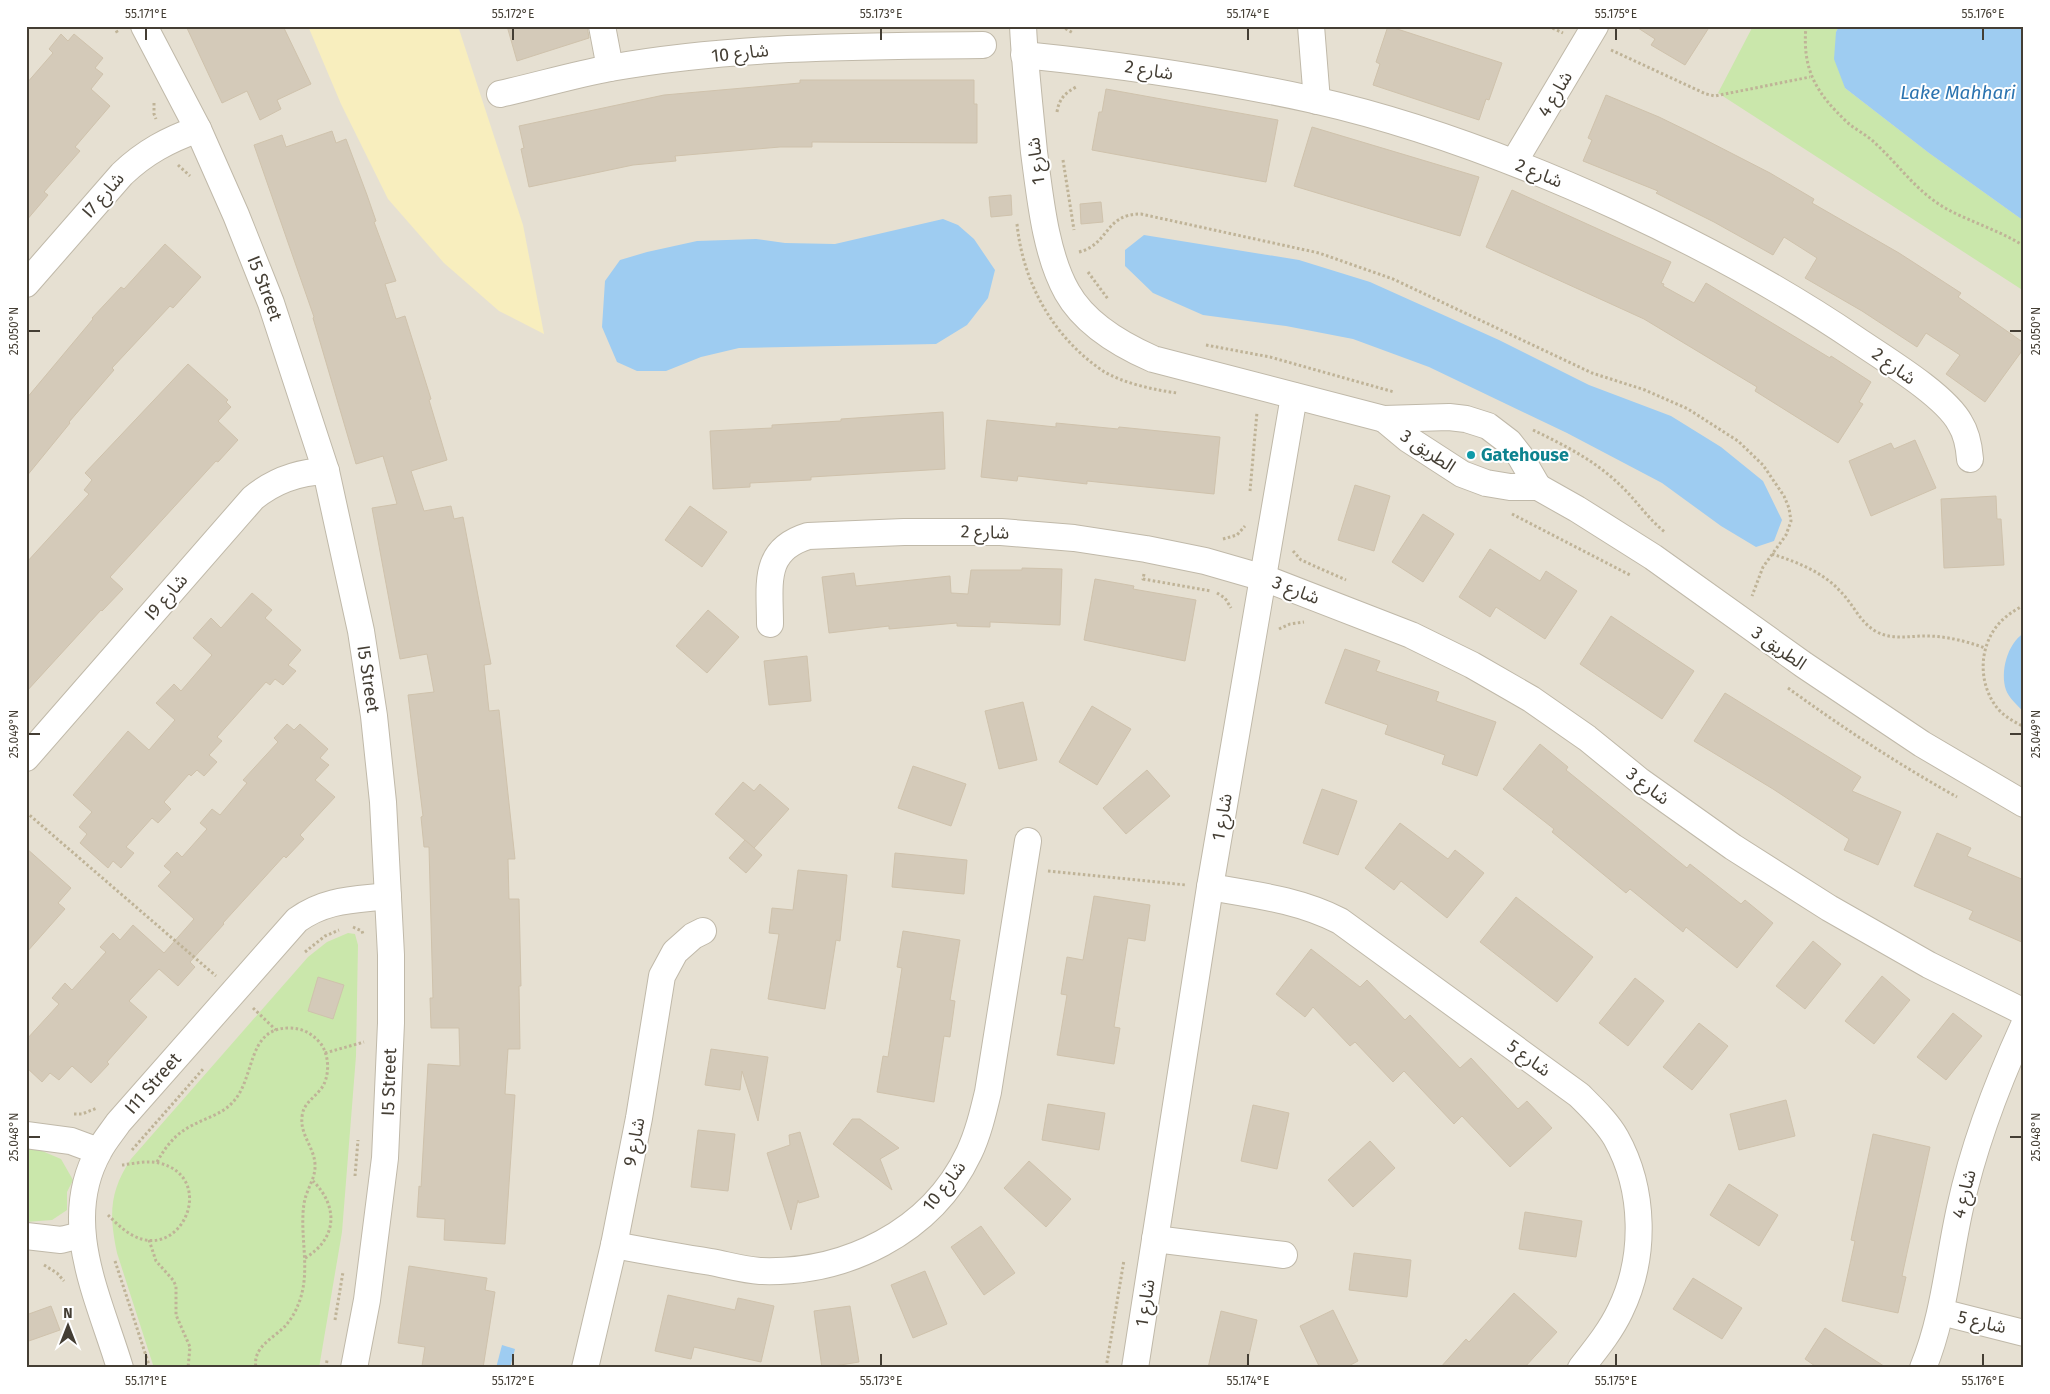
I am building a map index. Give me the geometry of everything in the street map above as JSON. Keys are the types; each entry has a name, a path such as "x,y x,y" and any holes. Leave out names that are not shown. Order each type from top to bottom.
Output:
{"street":[{"name":"I5 Street","path":"144,26 198,129 236,215 270,303 326,471 361,631 374,716 383,802 391,955 391,1023 385,1158 367,1300 354,1368"},
{"path":"602,26 610,68"},
{"name":"شارع 1","path":"1023,26 1024,55 1045,228 1055,261 1068,293 1085,314 1105,333 1128,348 1153,359 1294,396 1210,887 1135,1368"},
{"path":"1311,26 1317,101"},
{"name":"شارع 4","path":"1514,162 1590,35"},
{"name":"شارع 10","path":"500,94 610,68 720,54 837,46 983,45"},
{"name":"شارع 2","path":"1024,55 1106,64 1233,83 1317,101 1448,139 1514,162 1575,187 1685,239 1776,289 1835,325 1944,402 1953,412 1963,429 1969,447 1970,459"},
{"name":"I7 شارع","path":"26,284 136,160 168,140 198,129"},
{"path":"1294,396 1384,419"},
{"name":"3 الطريق","path":"1384,419 1466,418 1488,426 1510,442 1538,487 1653,557 1804,665 1922,744 2024,804"},
{"name":"3 الطريق","path":"1384,419 1408,440 1438,461 1462,474 1510,487 1538,487"},
{"name":"I9 شارع","path":"26,758 252,498 265,488 294,475 326,471"},
{"name":"شارع 2","path":"770,624 770,573 773,562 788,545 808,536 904,532 1001,532 1074,538 1146,549 1205,561 1264,578"},
{"name":"شارع 3","path":"1264,578 1411,635 1472,664 1522,694 1587,738 1640,781 1741,852 1830,908 1929,965 2024,1012"},
{"name":"شارع 10","path":"614,1245 758,1271 800,1270 842,1262 873,1248 916,1221 946,1190 968,1154 980,1123 988,1092 1028,841"},
{"name":"شارع 5","path":"1210,887 1292,902 1317,910 1340,922 1578,1095 1599,1115 1616,1137 1628,1162 1636,1189 1638,1249 1631,1280 1620,1310 1605,1338 1581,1368"},
{"name":"I11 Street","path":"120,1368 91,1279 81,1235 87,1178 98,1151 118,1123 288,930 308,912 333,902 388,896"},
{"name":"شارع 9","path":"586,1368 614,1245 639,1118 662,976 675,952 693,936 703,931"},
{"name":"شارع 4","path":"1923,1368 1941,1312 1952,1243 1971,1164 2000,1080 2024,1025"},
{"path":"26,1135 71,1141 98,1151"},
{"path":"26,1236 61,1240 81,1235"},
{"path":"1155,1239 1284,1255"},
{"name":"شارع 5","path":"1941,1312 2024,1332"}],"path":[{"path":"1061,26 1076,34"},
{"path":"1548,26 1590,35 1605,55 1609,49 1706,94 1715,96 1810,76"},
{"path":"1806,26 1806,63 1810,76 1818,91 1848,123 1875,143 1907,178 1932,200 1946,209 1998,232 2024,246"},
{"path":"1056,117 1058,104 1066,92 1078,85"},
{"path":"1062,156 1075,235"},
{"path":"1079,252 1096,244 1115,221 1123,216 1141,214 1319,253 1393,279 1592,372 1645,390 1688,409 1738,441 1763,465 1784,496 1789,508 1790,521 1786,535 1759,574 1752,596"},
{"path":"1016,218 1025,268 1038,299 1056,327 1078,352 1105,372 1137,385 1180,394"},
{"path":"1077,243 1083,261"},
{"path":"1087,270 1099,290 1109,301"},
{"path":"1203,344 1270,357 1398,393"},
{"path":"1249,500 1257,405"},
{"path":"1526,426 1591,461 1621,486 1645,514 1672,537"},
{"path":"1505,511 1633,577"},
{"path":"1218,539 1228,539 1237,535 1244,528 1248,518"},
{"path":"1146,549 1143,579 1213,592 1226,598 1232,611"},
{"path":"1292,549 1301,560 1357,586 1347,610"},
{"path":"1772,554 1797,563 1826,580 1842,592 1869,627 1878,633 1891,637 1946,637 1985,648"},
{"path":"1744,590 1760,602"},
{"path":"2024,605 2012,612 1994,629 1985,648 1983,668 1988,692 1999,710 2024,727"},
{"path":"1274,634 1290,624 1307,621"},
{"path":"1780,682 1844,729 1909,770 1962,799"},
{"path":"26,812 234,991 276,1030"},
{"path":"1025,868 1210,887"},
{"path":"1182,894 1184,884"},
{"path":"302,955 325,936 338,930 357,928 362,931 364,937"},
{"path":"248,1016 260,1002"},
{"path":"157,1162 171,1140 180,1132 222,1111 231,1104 245,1085 255,1048 262,1038 270,1032 283,1028 295,1028 306,1031 316,1038 323,1047 328,1070 324,1084 306,1104 302,1111 301,1120 304,1133 314,1156 315,1165 313,1181 304,1201 302,1217 305,1274 298,1304 287,1324 260,1349 256,1356 256,1368"},
{"path":"363,1050 364,1034"},
{"path":"325,1053 364,1042"},
{"path":"128,1155 210,1061"},
{"path":"67,1114 82,1114 99,1107 140,1142"},
{"path":"354,1181 358,1137"},
{"path":"118,1171 124,1160"},
{"path":"107,1215 132,1236 149,1240 168,1236 178,1229 186,1219 190,1207 190,1195 186,1183 169,1166 157,1162 145,1162 121,1166"},
{"path":"305,1258 323,1244 331,1222 331,1210 328,1199 313,1181"},
{"path":"108,1209 108,1222"},
{"path":"149,1240 156,1261 176,1286 176,1315 190,1346 188,1368"},
{"path":"112,1252 150,1368"},
{"path":"1106,1368 1125,1253"},
{"path":"334,1328 343,1269"},
{"path":"326,1368 329,1352"}],"shaded area":[{"path":"26,26 2024,26 2024,1368 26,1368"}],"green space":[{"path":"1753,26 1839,26 1836,32 1845,88 1929,153 2024,221 2024,291 1718,93"},
{"path":"348,933 355,934 358,945 356,1056 342,1232 319,1368 154,1368 117,1253 112,1215 118,1182 131,1159 308,957 327,942"},
{"path":"26,1146 61,1159 73,1180 67,1192 67,1210 52,1220 26,1222"}],"sand":[{"path":"308,26 458,26 523,225 544,334 499,311 444,263 388,199 341,104"}],"water":[{"name":"Lake Mahhari","path":"1839,26 2024,26 2024,221 1929,153 1845,88 1834,59 1836,32"},
{"path":"943,219 958,225 974,239 995,270 988,298 967,325 936,344 739,348 701,357 666,371 637,371 617,362 602,327 605,281 620,260 697,241 756,239 785,243 835,244"},
{"path":"1144,235 1299,260 1370,282 1499,340 1589,385 1671,416 1721,447 1763,481 1782,520 1774,541 1756,547 1721,526 1662,483 1567,433 1429,367 1353,339 1286,326 1203,315 1153,293 1125,266 1125,250"},
{"path":"2024,633 2024,712 2007,693 2004,675 2009,651"},
{"path":"502,1345 515,1349 510,1368 496,1368"}],"building":[{"path":"186,26 283,26 311,84 277,100 281,109 260,120 247,91 222,103"},
{"path":"507,26 587,26 589,38 517,61"},
{"path":"1388,26 1502,63 1489,100 1486,99 1479,120 1373,85 1380,64 1376,62"},
{"path":"1635,26 1710,26 1685,65 1651,45 1655,39"},
{"path":"61,34 68,41 74,34 103,58 95,68 103,74 91,89 110,106 75,147 80,151 44,192 48,195 26,221 26,84 53,53 49,49"},
{"path":"800,80 974,80 974,104 977,104 977,143 812,142 812,147 780,147 675,156 676,161 633,165 529,187 521,149 524,148 519,126 664,95 800,83"},
{"path":"1106,89 1278,120 1266,182 1092,150 1099,112 1102,112"},
{"path":"1606,95 1696,135 1770,173 1814,199 1812,203 1899,253 1961,293 1958,297 2024,343 2024,348 1985,402 1946,374 1960,355 1926,333 1917,347 1862,311 1805,278 1817,258 1784,237 1773,255 1714,222 1656,193 1658,191 1583,161 1592,140 1588,138"},
{"path":"1312,127 1479,177 1460,236 1294,186"},
{"path":"332,131 336,143 346,139 367,195 376,221 374,222 396,281 385,284 396,319 405,316 431,399 429,400 447,460 411,471 424,511 451,506 454,519 463,517 491,664 484,665 489,711 499,710 515,859 508,859 509,899 519,899 521,986 519,986 520,1049 508,1049 505,1094 515,1095 505,1244 444,1240 445,1219 417,1217 419,1186 421,1187 428,1064 460,1066 459,1028 431,1028 430,998 433,998 429,847 424,847 421,817 423,816 408,695 434,692 427,654 400,659 372,508 397,504 383,456 356,464 314,317 254,145 282,135 286,147"},
{"path":"1512,190 1671,262 1661,283 1664,284 1663,286 1694,303 1706,283 1830,358 1831,356 1871,382 1859,402 1863,404 1838,443 1755,391 1757,387 1644,319 1486,247"},
{"path":"1011,195 1012,215 991,217 989,197"},
{"path":"1101,202 1103,222 1081,224 1080,204"},
{"path":"165,244 201,277 173,308 170,306 112,368 114,370 69,422 26,477 26,399 92,318 121,287 124,289"},
{"path":"188,364 228,400 226,402 231,407 218,421 238,440 218,462 216,461 110,577 123,589 101,610 26,692 26,563 89,494 84,490 92,480 85,473"},
{"path":"943,412 945,469 811,477 811,480 750,483 750,487 713,489 710,431 772,428 772,425"},
{"path":"987,420 1056,427 1056,423 1118,429 1119,427 1220,437 1214,494 1087,481 1087,484 1018,476 1017,481 981,477"},
{"path":"1915,440 1936,488 1871,516 1849,461 1891,443 1894,449"},
{"path":"1355,485 1390,496 1374,551 1338,540"},
{"path":"1996,496 1997,519 2001,519 2004,565 1944,568 1941,499"},
{"path":"690,506 727,532 702,567 665,540"},
{"path":"1423,514 1454,534 1423,582 1392,562"},
{"path":"1490,549 1540,581 1546,571 1577,591 1545,639 1496,607 1490,617 1459,597"},
{"path":"1022,568 1062,569 1060,625 990,622 990,627 957,626 957,623 889,629 889,626 829,633 822,577 854,573 856,586 950,576 951,593 968,594 971,570 1022,570"},
{"path":"1095,579 1134,586 1133,589 1196,600 1185,661 1084,640"},
{"path":"252,593 272,610 265,618 301,650 288,665 296,671 283,685 275,679 270,685 266,682 217,737 222,741 209,755 217,762 204,776 197,770 191,776 189,774 164,802 171,809 158,823 152,818 126,847 134,853 121,868 113,861 108,868 80,843 87,834 79,827 92,812 73,795 128,731 149,750 175,720 156,703 174,684 181,691 212,655 193,638 211,618 221,628"},
{"path":"708,610 739,637 707,673 676,646"},
{"path":"1611,616 1694,671 1662,719 1580,664"},
{"path":"1345,649 1380,661 1376,671 1439,692 1436,701 1496,722 1477,776 1442,764 1445,755 1385,734 1388,725 1325,703"},
{"path":"807,656 811,701 769,705 764,661"},
{"path":"1725,693 1861,777 1852,791 1901,812 1878,865 1844,850 1849,839 1773,789 1694,741"},
{"path":"1023,702 1037,760 999,769 985,711"},
{"path":"1092,706 1131,729 1097,785 1059,762"},
{"path":"287,724 294,730 300,724 328,749 320,758 329,765 315,780 335,797 300,835 304,839 286,858 284,856 190,962 195,967 178,986 159,969 129,1001 147,1017 91,1083 72,1066 59,1080 50,1073 42,1082 26,1067 26,1040 59,1004 52,998 65,983 72,990 106,952 100,947 113,933 120,940 133,925 164,953 194,919 158,886 171,872 164,866 177,852 182,857 207,829 200,823 212,809 220,815 247,783 243,780 278,742 274,738"},
{"path":"1540,744 1568,767 1566,770 1687,868 1690,864 1741,904 1745,900 1773,923 1737,968 1686,927 1683,932 1630,889 1626,893 1552,832 1554,829 1503,789"},
{"path":"913,766 966,784 951,826 898,808"},
{"path":"1147,770 1170,796 1126,834 1103,808"},
{"path":"743,782 754,791 760,784 789,809 754,848 715,814"},
{"path":"1322,789 1357,801 1338,855 1303,843"},
{"path":"1400,823 1448,859 1455,850 1484,873 1447,918 1401,881 1394,890 1365,868"},
{"path":"1937,833 1971,848 1967,856 2024,880 2024,943 1969,919 1973,911 1914,886"},
{"path":"745,840 762,855 746,873 729,858"},
{"path":"26,848 71,888 58,903 65,909 26,953"},
{"path":"895,853 967,860 964,894 892,887"},
{"path":"798,870 847,875 840,941 836,940 825,1009 768,999 779,934 769,933 772,908 793,910"},
{"path":"1094,896 1150,905 1145,941 1128,938 1114,1027 1120,1028 1114,1064 1057,1055 1067,995 1061,994 1067,957 1083,960"},
{"path":"1516,897 1593,957 1557,1002 1480,942"},
{"path":"903,931 960,940 950,1000 955,1001 950,1037 944,1036 934,1102 877,1092 883,1056 888,1057 902,968 897,967"},
{"path":"1813,941 1841,964 1805,1009 1776,986"},
{"path":"1311,949 1360,987 1367,980 1405,1020 1410,1015 1460,1068 1471,1058 1518,1109 1527,1101 1552,1128 1510,1167 1462,1116 1454,1124 1404,1071 1393,1082 1355,1042 1350,1046 1313,1007 1305,1017 1276,994"},
{"path":"1882,976 1910,1000 1874,1044 1845,1021"},
{"path":"318,977 344,985 333,1019 308,1011"},
{"path":"1635,978 1664,1001 1628,1046 1599,1023"},
{"path":"1953,1013 1982,1036 1946,1080 1917,1057"},
{"path":"1699,1023 1728,1046 1692,1090 1663,1067"},
{"path":"711,1049 768,1057 758,1121 742,1071 740,1090 705,1085"},
{"path":"1786,1100 1795,1136 1739,1150 1730,1114"},
{"path":"1048,1104 1105,1113 1099,1150 1042,1140"},
{"path":"1253,1105 1289,1113 1277,1169 1241,1161"},
{"path":"852,1119 860,1119 899,1148 880,1159 892,1190 833,1144"},
{"path":"698,1130 735,1134 728,1191 691,1187"},
{"path":"800,1132 819,1197 799,1203 798,1200 791,1230 767,1153 790,1145 789,1135"},
{"path":"1873,1134 1930,1147 1902,1276 1906,1277 1898,1313 1842,1301 1855,1241 1851,1240"},
{"path":"1370,1141 1395,1168 1353,1207 1328,1180"},
{"path":"1029,1161 1071,1199 1046,1227 1004,1188"},
{"path":"1729,1184 1778,1215 1759,1246 1710,1215"},
{"path":"1525,1212 1582,1221 1576,1257 1519,1249"},
{"path":"981,1226 1015,1273 984,1295 951,1247"},
{"path":"1354,1253 1411,1260 1407,1297 1349,1290"},
{"path":"409,1266 487,1278 485,1290 495,1292 483,1368 432,1368 422,1366 425,1347 398,1343"},
{"path":"925,1271 947,1324 913,1338 891,1285"},
{"path":"1693,1278 1742,1308 1722,1339 1673,1309"},
{"path":"1514,1293 1557,1332 1524,1368 1440,1368 1466,1339 1469,1342"},
{"path":"668,1295 735,1310 738,1298 774,1306 761,1362 694,1347 691,1359 655,1351"},
{"path":"51,1306 60,1330 26,1342 26,1315"},
{"path":"850,1306 859,1362 822,1368 814,1311"},
{"path":"1333,1310 1358,1361 1345,1368 1320,1368 1300,1326"},
{"path":"1221,1311 1257,1320 1246,1368 1208,1368"},
{"path":"1825,1328 1887,1368 1818,1368 1805,1359"}],"place":[{"name":"Gatehouse","path":"1471,455"}]}
